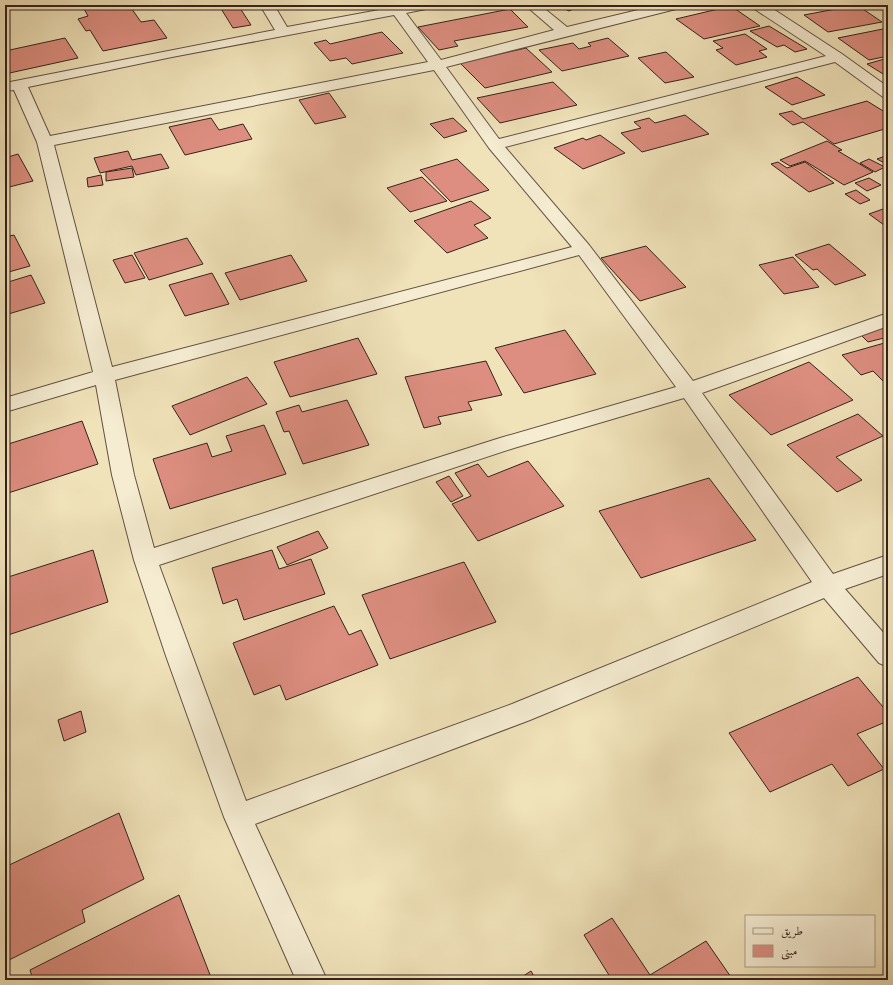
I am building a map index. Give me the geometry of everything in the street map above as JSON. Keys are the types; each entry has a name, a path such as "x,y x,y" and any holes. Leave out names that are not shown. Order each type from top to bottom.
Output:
{"street":[{"path":"267,5 283,32"},
{"path":"312,980 238,817 179,656 146,560 123,475 104,376 45,142 12,86 395,8 426,5"},
{"path":"532,5 564,32"},
{"path":"45,142 437,65 675,5"},
{"path":"758,5 837,57 888,94"},
{"path":"395,8 495,144 536,195 583,249 689,390 828,586 888,656"},
{"path":"495,144 837,57"},
{"path":"5,405 104,376 583,249"},
{"path":"146,560 506,443 689,390 888,319"},
{"path":"238,817 521,712 828,586 888,564"}],"building":[{"path":"95,5 129,5 141,22 154,20 167,38 103,51 90,30 86,31 78,19 88,16 83,7"},
{"path":"238,5 251,25 233,28 220,7"},
{"path":"557,5 582,5 569,11"},
{"path":"791,5 823,5 797,9"},
{"path":"857,5 882,22 828,32 804,15"},
{"path":"731,6 760,26 704,39 676,19"},
{"path":"510,9 528,27 454,41 458,46 439,50 418,27"},
{"path":"769,26 807,49 795,52 784,45 777,47 750,31"},
{"path":"888,28 888,56 869,60 838,38"},
{"path":"382,32 403,53 352,64 346,58 330,61 314,43 326,40 330,44"},
{"path":"745,34 767,49 759,51 767,57 736,65 716,50 723,48 713,41"},
{"path":"65,38 78,58 5,74 5,51"},
{"path":"608,38 629,56 562,71 539,50 573,43 579,49 591,46 588,43"},
{"path":"526,48 552,72 485,88 460,63"},
{"path":"666,52 694,77 665,83 638,58"},
{"path":"888,58 888,77 867,64"},
{"path":"797,77 825,95 792,105 765,87"},
{"path":"553,82 577,105 500,123 477,98"},
{"path":"329,93 346,117 315,124 299,100"},
{"path":"867,101 888,114 888,128 834,144 803,122 793,125 779,114 792,111 803,119"},
{"path":"685,115 709,134 642,152 621,133 641,128 634,122 649,118 655,123"},
{"path":"211,118 219,130 243,124 252,139 185,155 169,127"},
{"path":"453,118 467,131 444,138 430,124"},
{"path":"600,135 625,153 583,169 554,148 583,138 586,140"},
{"path":"827,141 842,150 838,151 873,172 844,185 805,161 790,166 780,160"},
{"path":"128,151 132,160 161,154 169,168 136,175 132,166 100,173 94,158"},
{"path":"18,154 33,181 5,188 5,158"},
{"path":"888,155 888,165 877,159"},
{"path":"457,159 489,190 451,202 420,170"},
{"path":"869,159 885,167 875,172 860,163"},
{"path":"778,162 787,168 805,162 834,183 809,192 771,164"},
{"path":"132,168 134,177 106,181 106,172"},
{"path":"101,175 103,185 88,187 87,178"},
{"path":"422,177 447,201 410,212 387,188"},
{"path":"869,178 881,185 867,191 855,183"},
{"path":"856,190 870,200 860,204 845,194"},
{"path":"471,201 491,218 474,225 488,238 447,253 414,221"},
{"path":"883,209 888,212 888,223 884,225 869,214"},
{"path":"14,235 30,266 5,273 5,237"},
{"path":"187,238 203,264 149,280 134,253"},
{"path":"829,244 866,275 835,285 817,269 813,270 795,255"},
{"path":"646,246 686,287 640,301 601,258"},
{"path":"132,255 145,278 125,283 113,260"},
{"path":"291,255 307,281 240,300 225,273"},
{"path":"793,257 819,287 784,294 759,265"},
{"path":"212,273 229,304 185,316 169,285"},
{"path":"31,275 45,303 5,315 5,283"},
{"path":"881,327 888,334 888,337 868,342 859,333"},
{"path":"565,330 596,374 524,393 495,348"},
{"path":"358,338 377,374 290,397 274,362"},
{"path":"888,342 888,382 885,383 873,371 861,375 842,355"},
{"path":"486,361 502,395 468,402 472,410 438,417 441,424 424,428 405,377"},
{"path":"809,362 853,400 771,435 729,395"},
{"path":"247,377 267,404 190,435 172,406"},
{"path":"347,400 369,445 303,464 289,431 284,432 276,412 299,405 302,412"},
{"path":"858,414 883,436 836,457 862,480 837,492 787,445"},
{"path":"82,421 98,464 5,494 5,445"},
{"path":"264,425 286,474 170,509 153,459 207,443 212,457 232,451 226,436"},
{"path":"528,461 564,506 478,541 452,504 471,496 455,473 478,464 488,477"},
{"path":"449,476 463,496 451,502 436,482"},
{"path":"709,478 756,540 641,578 599,511"},
{"path":"318,531 328,548 287,565 277,547"},
{"path":"93,550 108,602 5,636 5,608 8,607 5,593 5,578"},
{"path":"272,550 279,569 311,559 325,594 244,620 237,599 223,604 212,568"},
{"path":"464,562 496,622 390,659 362,595"},
{"path":"334,606 349,635 361,630 378,665 286,700 280,685 254,695 233,643"},
{"path":"858,677 888,713 888,721 857,734 884,769 848,786 832,764 770,792 729,733"},
{"path":"81,711 86,732 64,741 58,720"},
{"path":"119,813 144,879 82,910 85,922 5,962 5,867"},
{"path":"179,895 212,980 33,980 30,970"},
{"path":"612,918 650,975 706,941 733,980 612,980 584,935"},
{"path":"531,971 536,980 517,980"}]}
